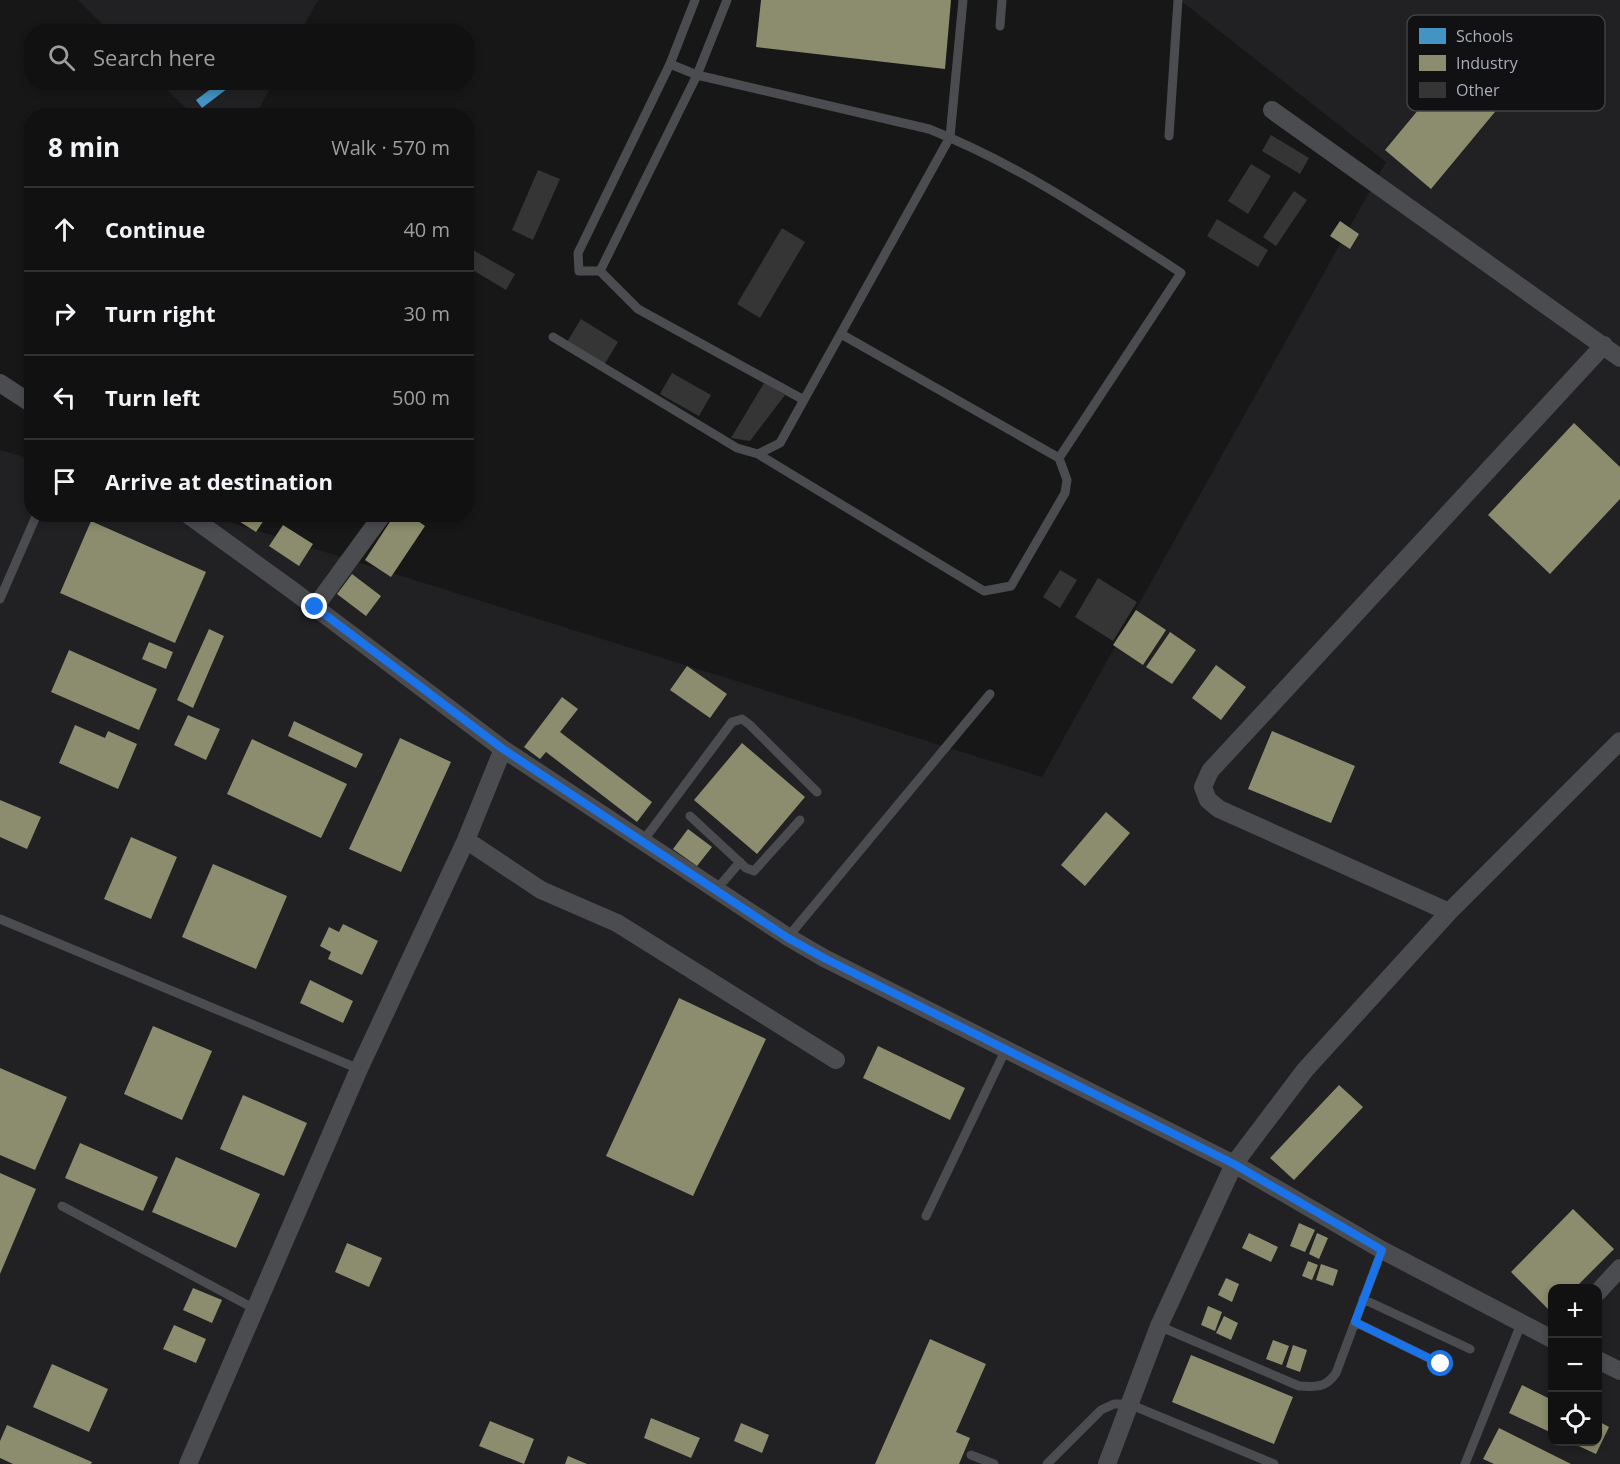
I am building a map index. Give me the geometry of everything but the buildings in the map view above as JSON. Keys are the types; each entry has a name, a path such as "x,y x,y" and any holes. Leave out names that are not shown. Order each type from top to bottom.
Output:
{"street":[{"path":"1272,110 1620,358"},
{"path":"1449,912 1219,809 1208,800 1203,787 1210,771 1604,345"},
{"path":"0,383 24,399"},
{"path":"198,522 503,749 788,938 1234,1164 1382,1250 1550,1338"},
{"path":"315,607 377,522"},
{"path":"1108,1464 1159,1326 1234,1164 1305,1070 1449,912 1620,741"},
{"path":"188,1464 359,1069 466,840 503,749"},
{"path":"466,840 541,890 617,923 836,1060"},
{"path":"1602,1288 1620,1268"},
{"path":"1602,1362 1620,1371"}],"lane":[{"path":"695,0 670,63 579,253 579,272 600,271 638,309 804,400"},
{"path":"600,271 697,75 727,0"},
{"path":"758,454 780,443 950,137 963,0"},
{"path":"1000,26 1002,0"},
{"path":"1169,136 1178,0"},
{"path":"670,63 697,75 929,129 950,137 1049,187 1181,273 1059,458"},
{"path":"553,337 737,448 758,454 984,591 1011,586 1065,494 1067,480 1059,458 841,334"},
{"path":"0,599 34,522"},
{"path":"788,938 990,694"},
{"path":"643,842 732,722 742,719 817,792"},
{"path":"690,816 751,870 758,869 800,820"},
{"path":"716,890 740,862"},
{"path":"0,919 359,1069"},
{"path":"926,1216 1005,1049"},
{"path":"62,1206 255,1309"},
{"path":"1159,1326 1299,1386 1320,1387 1331,1381 1336,1373 1382,1250"},
{"path":"1364,1299 1470,1349"},
{"path":"1355,1322 1441,1364"},
{"path":"1464,1464 1521,1324"},
{"path":"1047,1464 1101,1410 1114,1404 1129,1404 1274,1464"},
{"path":"971,1455 994,1464"}],"shaded area":[{"path":"78,0 318,0 305,24 102,24"},
{"path":"1180,0 1620,0 1620,1464 0,1464 0,450 24,457 24,522 229,522 1042,777 1386,162"},
{"path":"167,90 269,90 259,108 186,108"}],"route":[{"path":"315,607 503,749 788,938 1234,1164 1382,1250 1355,1322 1441,1364"}]}
